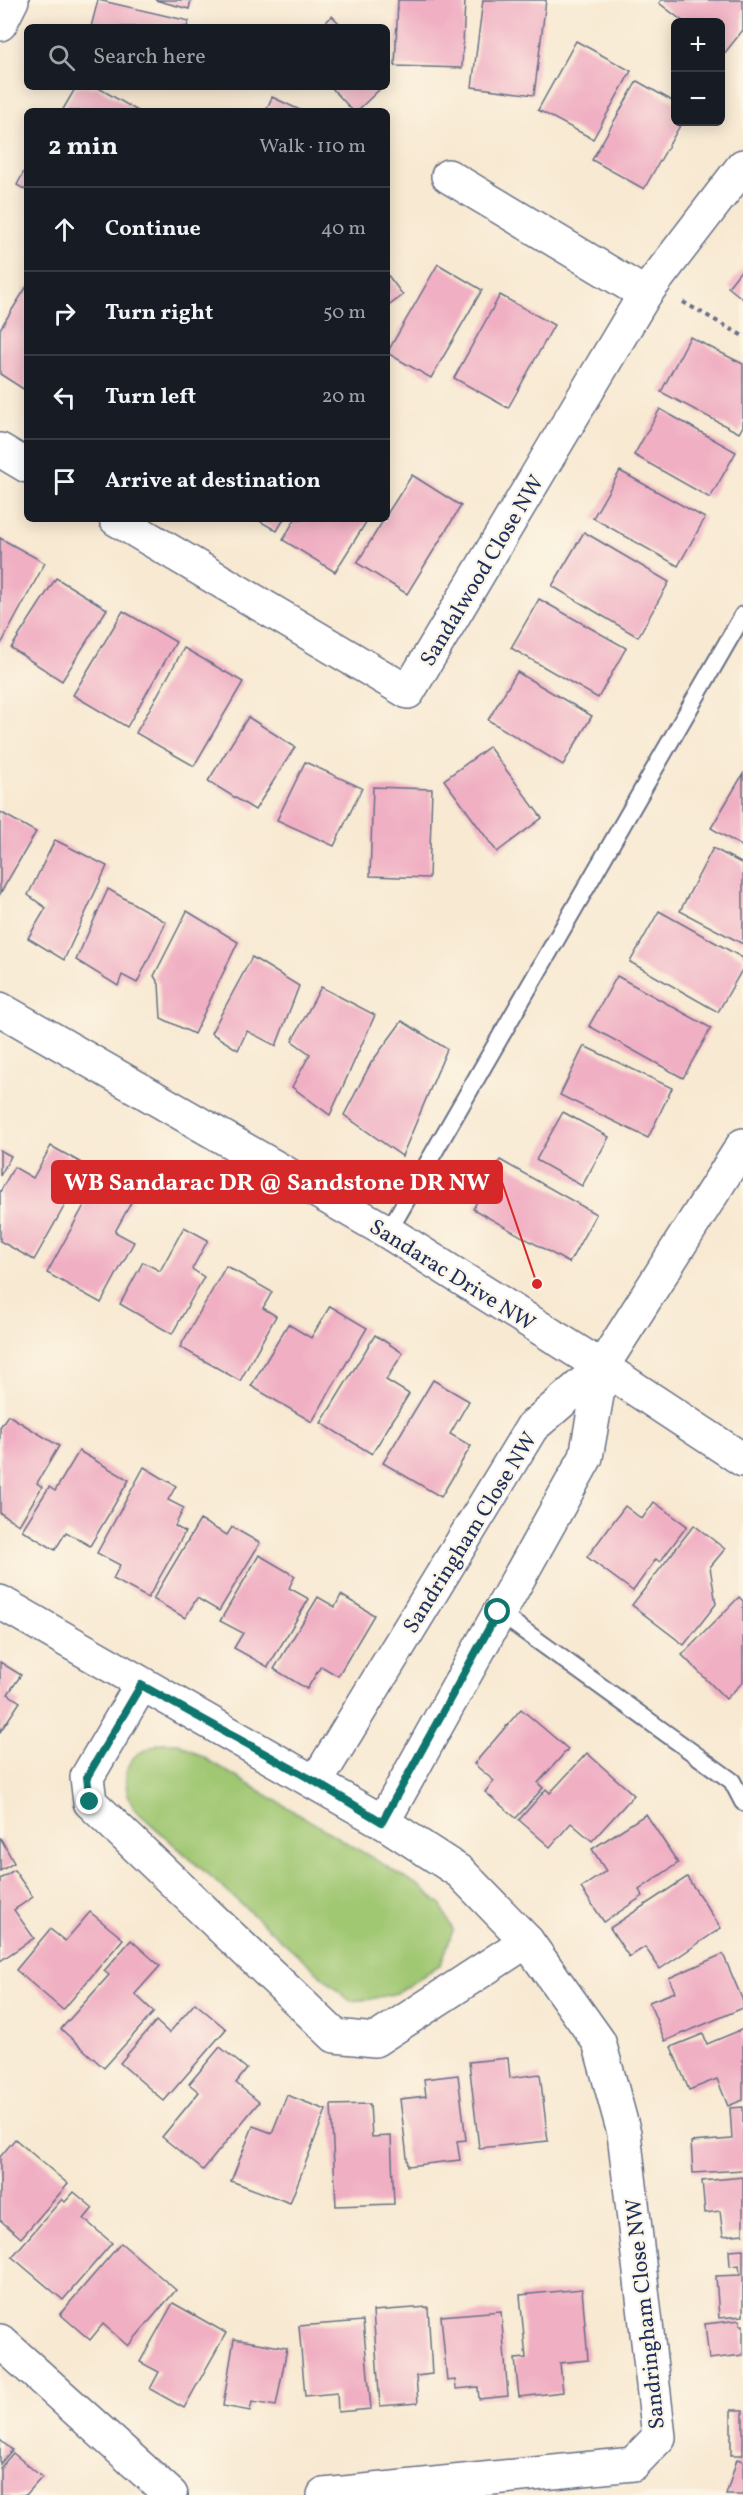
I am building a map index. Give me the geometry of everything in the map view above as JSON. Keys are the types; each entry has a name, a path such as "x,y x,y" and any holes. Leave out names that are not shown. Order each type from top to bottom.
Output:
{"street":[{"path":"0,24 12,0"},
{"name":"Sandalwood Close NW","path":"121,522 408,692 645,294 743,166"},
{"path":"448,176 645,294"},
{"path":"0,450 24,464"},
{"name":"Sandarac Drive NW","path":"0,1009 388,1232 602,1367 743,1460"},
{"path":"382,1822 586,1457 602,1367 743,1145"},
{"name":"Sandringham Close NW","path":"316,1782 532,1427 602,1367"},
{"name":"Sandringham Close NW","path":"0,1602 141,1685 316,1782 460,1872 527,1941 598,2042 624,2133 659,2438 633,2464 324,2495"},
{"path":"141,1685 87,1777 90,1802 335,2036 375,2040 527,1941"},
{"path":"0,2341 171,2495"}],"lane":[{"path":"388,1232 743,615"},
{"path":"498,1612 732,1781 743,1802"}],"path":[{"path":"678,298 743,336"}],"green space":[{"path":"160,1743 179,1743 418,1885 442,1906 453,1930 441,1964 397,1993 350,2001 134,1809 127,1789 127,1769 134,1757"}],"building":[{"path":"98,0 189,21 188,24 92,24"},
{"path":"155,0 191,0 189,9"},
{"path":"398,0 465,0 462,68 395,66"},
{"path":"483,0 546,0 534,95 472,87"},
{"path":"661,0 743,0 743,30 725,53 725,18 679,18 659,3"},
{"path":"332,16 340,24 324,24"},
{"path":"576,41 631,71 593,139 538,110"},
{"path":"637,81 671,100 671,126 680,126 644,189 592,160"},
{"path":"74,90 102,90 133,108 64,108"},
{"path":"334,90 379,90 360,108 350,108"},
{"path":"272,97 296,108 267,108"},
{"path":"24,172 24,189 17,185"},
{"path":"438,264 482,290 431,378 390,355 390,348"},
{"path":"743,268 743,299 728,287"},
{"path":"390,278 403,295 390,305"},
{"path":"24,291 24,389 0,374 0,329"},
{"path":"500,295 554,325 508,408 454,378"},
{"path":"690,337 743,364 743,426 739,433 661,392"},
{"path":"660,409 736,452 710,498 634,455"},
{"path":"620,471 705,518 678,566 593,518"},
{"path":"412,475 461,506 407,594 357,563 382,522 390,522 390,509"},
{"path":"261,522 282,522 277,531"},
{"path":"293,522 366,522 335,572 283,540"},
{"path":"584,532 669,582 638,637 552,586"},
{"path":"0,538 45,563 0,646"},
{"path":"56,578 107,609 62,681 11,648"},
{"path":"539,599 626,648 598,698 511,648"},
{"path":"123,611 176,642 127,727 73,695"},
{"path":"184,648 243,682 194,766 136,733"},
{"path":"517,672 592,716 563,765 488,720"},
{"path":"248,717 295,747 255,810 208,781"},
{"path":"489,747 542,818 497,852 444,780"},
{"path":"305,762 362,788 334,846 277,820"},
{"path":"743,774 743,847 711,828"},
{"path":"373,787 432,789 429,878 370,876"},
{"path":"0,812 36,832 0,894"},
{"path":"55,840 107,866 64,960 28,938 46,908 28,895"},
{"path":"713,848 743,864 743,944 680,911"},
{"path":"108,889 166,922 137,983 122,975 118,986 76,960"},
{"path":"187,911 238,942 194,1034 161,1018 159,984 154,976"},
{"path":"659,911 743,958 743,968 718,1012 630,962"},
{"path":"252,957 299,986 276,1046 247,1031 238,1050 211,1033"},
{"path":"617,976 711,1028 683,1078 589,1026"},
{"path":"321,987 375,1015 330,1115 292,1087 310,1054 292,1041"},
{"path":"402,1021 447,1049 402,1156 344,1115 371,1063"},
{"path":"584,1046 672,1088 648,1138 560,1095"},
{"path":"563,1112 609,1137 582,1186 536,1160"},
{"path":"51,1146 87,1166 34,1260 0,1241 0,1192 14,1167 33,1178"},
{"path":"0,1150 11,1156 0,1176"},
{"path":"500,1160 596,1214 569,1263 473,1209"},
{"path":"98,1180 133,1199 115,1232 134,1242 101,1303 47,1273"},
{"path":"184,1227 208,1240 192,1269 204,1277 172,1334 120,1304 143,1262 160,1271"},
{"path":"226,1266 272,1292 263,1308 276,1316 240,1381 180,1347"},
{"path":"330,1306 367,1328 312,1422 251,1386 288,1324 311,1338"},
{"path":"375,1335 403,1353 386,1380 409,1394 372,1454 321,1423"},
{"path":"433,1380 469,1401 450,1434 471,1446 441,1497 383,1463"},
{"path":"8,1415 59,1446 37,1483 42,1487 19,1525 0,1513 0,1427"},
{"path":"79,1451 129,1480 90,1546 66,1532 55,1550 22,1530 49,1487 55,1491"},
{"path":"144,1467 176,1486 168,1500 184,1508 175,1526 185,1532 148,1598 113,1579 120,1565 97,1553"},
{"path":"654,1502 687,1526 660,1562 656,1559 633,1591 587,1557 625,1506 642,1519"},
{"path":"200,1520 227,1535 232,1527 260,1543 219,1611 197,1598 185,1618 153,1599"},
{"path":"694,1525 725,1549 710,1567 716,1604 684,1645 632,1605"},
{"path":"259,1555 295,1576 289,1588 309,1599 268,1667 234,1648 243,1633 220,1621"},
{"path":"341,1595 374,1615 338,1676 321,1666 307,1689 274,1669 318,1597 335,1607"},
{"path":"739,1597 743,1601 743,1682 726,1699 682,1655"},
{"path":"0,1662 21,1675 8,1694 20,1702 0,1732"},
{"path":"521,1709 568,1749 538,1783 543,1788 516,1818 485,1792 494,1781 474,1764"},
{"path":"587,1753 634,1795 592,1841 571,1823 550,1847 519,1820 546,1789 550,1793"},
{"path":"646,1814 678,1863 639,1890 643,1896 604,1922 581,1888 606,1871 592,1849"},
{"path":"0,1837 14,1863 0,1871"},
{"path":"14,1870 33,1897 14,1910 34,1938 0,1961 0,1879"},
{"path":"687,1877 721,1928 660,1969 645,1947 629,1957 610,1928"},
{"path":"90,1912 123,1939 63,2010 16,1970 50,1929 65,1941"},
{"path":"131,1940 160,1966 135,1994 154,2012 104,2068 61,2029 109,1975 104,1971"},
{"path":"723,1954 743,2001 743,2008 665,2041 649,2002 675,1992 669,1978"},
{"path":"195,2003 226,2029 164,2101 120,2063 156,2021 169,2033"},
{"path":"743,2029 743,2100 728,2106 717,2079 689,2090 671,2047 703,2034 707,2044"},
{"path":"220,2047 247,2069 236,2083 259,2102 203,2170 162,2137 199,2092 189,2084"},
{"path":"508,2058 510,2078 540,2074 548,2141 479,2148 469,2062"},
{"path":"458,2075 466,2140 457,2141 460,2160 408,2166 400,2099 426,2096 424,2079"},
{"path":"287,2095 326,2110 290,2203 231,2181 253,2126 272,2133"},
{"path":"370,2104 372,2137 391,2136 394,2204 336,2206 331,2105"},
{"path":"743,2107 743,2170 693,2173 691,2142 732,2139 730,2108"},
{"path":"15,2139 68,2184 21,2238 0,2220 0,2157"},
{"path":"743,2177 743,2234 723,2236 720,2211 705,2213 702,2181"},
{"path":"74,2192 93,2208 84,2219 112,2243 63,2300 12,2257 62,2199 65,2202"},
{"path":"121,2243 176,2290 128,2346 103,2324 90,2340 60,2314"},
{"path":"743,2249 743,2316 719,2318 716,2276 740,2275 739,2265 730,2266 729,2250"},
{"path":"582,2289 588,2360 560,2363 563,2392 519,2397 515,2359 526,2358 520,2295"},
{"path":"173,2303 226,2333 184,2408 150,2389 159,2372 140,2362"},
{"path":"428,2307 432,2374 416,2376 418,2403 380,2406 373,2311"},
{"path":"501,2311 508,2396 479,2399 478,2387 456,2389 455,2380 447,2381 441,2316"},
{"path":"740,2320 740,2325 743,2325 743,2355 709,2359 705,2324"},
{"path":"363,2321 371,2409 338,2412 337,2393 305,2396 299,2326"},
{"path":"234,2339 287,2348 276,2406 252,2402 250,2411 223,2406"},
{"path":"731,2410 743,2410 743,2455 731,2455"},
{"path":"0,2440 12,2450 0,2464"},
{"path":"13,2453 42,2477 26,2495 0,2495 0,2468"},
{"path":"737,2459 743,2461 743,2495 726,2495"}],"place":[{"name":"WB Sandarac DR @ Sandstone DR NW","path":"537,1284"}],"route":[{"path":"90,1802 87,1777 141,1685 316,1782 382,1822 498,1612"}]}
